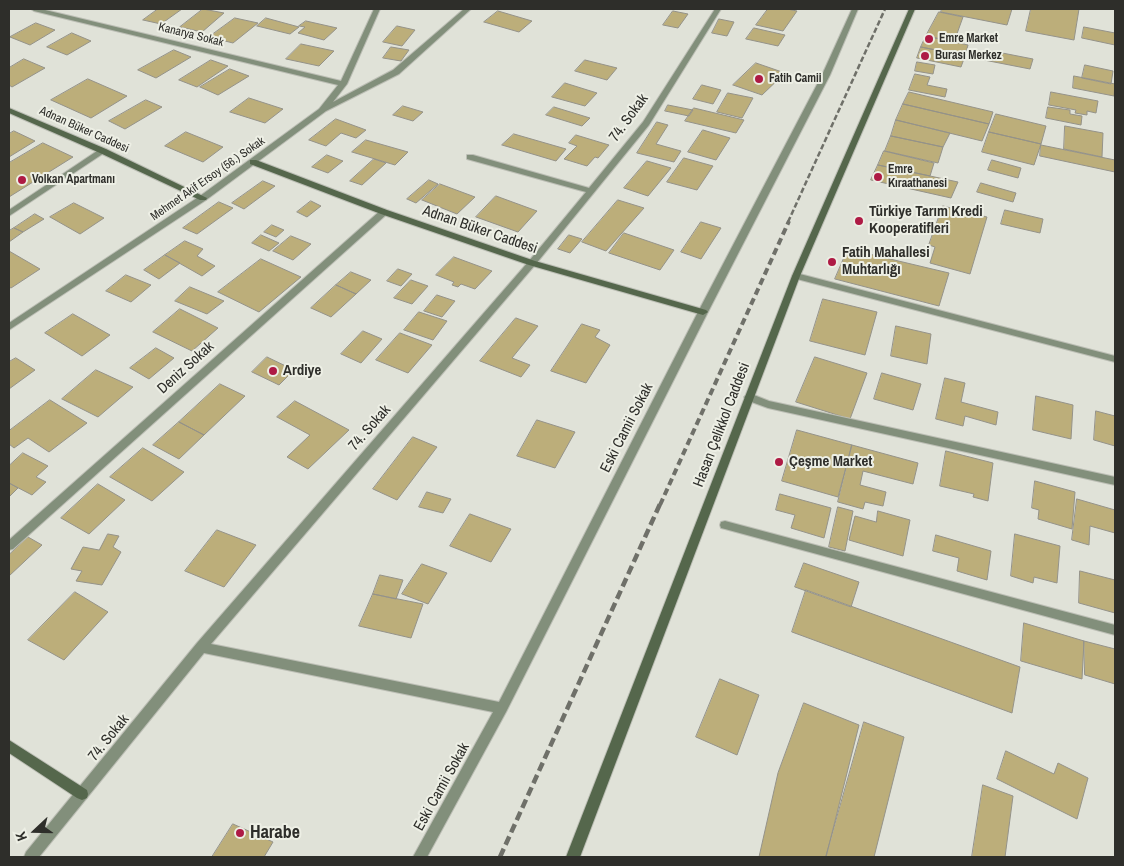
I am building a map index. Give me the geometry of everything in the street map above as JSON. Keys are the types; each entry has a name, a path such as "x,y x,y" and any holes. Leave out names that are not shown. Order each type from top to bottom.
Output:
{"main road":[{"name":"Hasan Çelikkol Caddesi","path":"573,857 796,276 912,9"},
{"name":"Adnan Büker Caddesi","path":"9,110 203,198"},
{"name":"Adnan Büker Caddesi","path":"253,162 384,212 532,263 703,312"},
{"path":"9,746 82,794"}],"street":[{"name":"Kanarya Sokak","path":"34,9 343,84"},
{"name":"Mehmet Akif Ersoy (56.) Sokak","path":"9,327 203,198 322,111 343,84 377,9"},
{"path":"322,111 396,72 468,9"},
{"name":"74. Sokak","path":"31,857 202,648 532,263 591,191 646,123 718,9"},
{"name":"Eski Camii Sokak","path":"420,857 502,708 703,312 826,75 855,9"},
{"path":"9,214 103,151"},
{"path":"470,157 591,191"},
{"name":"Deniz Sokak","path":"9,546 384,212"},
{"path":"796,276 1115,359"},
{"path":"749,397 768,404 1115,481"},
{"path":"725,525 1115,630"},
{"path":"202,648 502,708"}],"building":[{"path":"158,9 182,9 161,24 143,20"},
{"path":"203,9 224,13 202,32 180,27"},
{"path":"768,9 797,11 783,31 756,25"},
{"path":"942,9 1012,9 1007,25 941,12"},
{"path":"1031,9 1079,9 1074,40 1026,31"},
{"path":"498,11 532,21 519,32 484,22"},
{"path":"673,11 688,14 678,28 663,25"},
{"path":"939,12 963,17 954,42 926,36"},
{"path":"235,18 258,23 233,43 209,37"},
{"path":"266,18 299,27 290,34 257,26"},
{"path":"719,19 734,22 727,36 712,33"},
{"path":"306,21 337,28 324,40 298,33 305,27 299,26"},
{"path":"36,23 55,30 30,45 10,37"},
{"path":"397,26 415,30 402,46 383,42"},
{"path":"1084,27 1115,33 1115,45 1082,38"},
{"path":"754,28 785,35 778,46 746,39"},
{"path":"72,33 91,41 67,55 47,47"},
{"path":"926,36 968,45 965,56 921,47"},
{"path":"301,44 334,51 319,66 286,59"},
{"path":"391,47 409,50 401,61 383,58"},
{"path":"921,47 965,56 961,67 917,58"},
{"path":"174,50 191,57 156,78 138,70"},
{"path":"987,50 1033,59 1030,69 984,60"},
{"path":"24,59 45,68 12,87 9,85 9,68"},
{"path":"211,60 228,66 197,87 179,80"},
{"path":"585,60 617,68 607,80 575,71"},
{"path":"917,62 935,65 933,74 915,71"},
{"name":"Fatih Camii","path":"756,63 785,73 762,95 733,85"},
{"path":"1085,65 1113,71 1111,84 1082,78"},
{"path":"230,69 249,76 218,95 200,87"},
{"path":"915,74 930,77 927,85 947,89 945,97 909,90"},
{"path":"1074,76 1115,84 1114,96 1073,88"},
{"path":"88,79 127,96 91,118 51,100"},
{"path":"565,83 597,93 585,106 552,97"},
{"path":"702,85 721,90 713,104 693,99"},
{"path":"909,92 993,112 989,124 903,104"},
{"path":"1051,92 1098,101 1096,113 1087,111 1087,115 1075,113 1076,110 1049,105"},
{"path":"728,93 753,98 742,118 717,112"},
{"path":"249,98 283,109 265,123 230,112"},
{"path":"146,100 162,107 125,129 109,121"},
{"path":"903,104 989,124 982,141 896,120"},
{"path":"668,105 693,110 689,116 665,111"},
{"path":"403,106 423,112 413,121 393,115"},
{"path":"554,107 590,118 582,126 546,115"},
{"path":"1048,107 1070,110 1070,114 1082,116 1081,125 1046,118"},
{"path":"694,108 744,120 736,133 685,121"},
{"path":"996,114 1046,126 1041,144 989,132"},
{"path":"336,119 366,130 356,138 341,133 326,146 309,140"},
{"path":"896,120 950,133 943,147 891,136"},
{"path":"657,122 668,125 656,144 681,151 674,162 637,153"},
{"path":"1065,126 1103,133 1102,157 1064,149"},
{"path":"703,130 730,138 716,160 688,152"},
{"path":"14,131 35,141 9,157 9,134"},
{"path":"186,132 223,147 203,162 165,146"},
{"path":"989,132 1041,144 1034,165 982,152"},
{"path":"514,134 566,149 556,161 502,145"},
{"path":"576,135 609,145 598,158 595,157 587,166 564,159 577,146 569,143"},
{"path":"891,136 943,147 938,163 885,151"},
{"path":"366,140 408,152 395,165 352,152"},
{"name":"Volkan Apartmanı","path":"43,143 73,157 9,197 9,163"},
{"path":"1041,145 1115,160 1115,172 1040,156"},
{"path":"884,151 934,163 930,176 878,165"},
{"path":"327,155 343,161 328,173 312,167"},
{"path":"684,158 713,166 697,190 667,182"},
{"path":"374,159 386,163 362,185 350,181"},
{"path":"992,160 1021,168 1018,178 988,170"},
{"path":"647,161 671,168 648,196 624,188"},
{"path":"878,165 958,182 951,198 871,180"},
{"path":"429,180 438,184 416,203 407,199"},
{"path":"263,181 275,186 244,209 232,203"},
{"path":"981,183 1016,193 1013,202 977,192"},
{"path":"440,184 475,197 457,214 422,200"},
{"path":"496,196 537,211 518,232 476,217"},
{"path":"618,200 644,208 606,251 582,242"},
{"path":"311,201 321,206 307,217 297,212"},
{"path":"219,202 233,208 197,234 183,228"},
{"path":"74,203 104,218 80,234 50,217"},
{"path":"943,206 987,217 970,274 930,263 935,247 929,245"},
{"path":"1005,210 1043,219 1040,233 1001,224"},
{"path":"35,214 44,219 23,232 14,228"},
{"path":"701,222 721,228 701,259 681,252"},
{"path":"272,225 284,230 276,237 264,232"},
{"path":"14,228 23,232 9,242 9,231"},
{"path":"624,233 674,250 660,270 609,253"},
{"path":"261,235 279,243 269,251 252,243"},
{"path":"569,235 582,239 570,253 558,249"},
{"path":"291,236 311,244 293,260 273,251"},
{"path":"185,241 203,249 197,256 215,266 202,276 165,255"},
{"path":"848,249 949,273 939,306 835,279"},
{"path":"9,251 40,269 11,288 9,287"},
{"path":"165,255 180,263 159,279 144,270"},
{"path":"454,257 492,271 475,289 461,284 458,287 452,285 454,282 436,275"},
{"path":"261,259 301,277 259,312 218,292"},
{"path":"398,269 412,274 401,286 387,281"},
{"path":"351,272 371,280 356,294 336,285"},
{"path":"126,275 151,285 131,302 106,291"},
{"path":"411,280 428,286 412,304 394,298"},
{"path":"336,285 356,294 331,317 311,308"},
{"path":"190,287 224,301 207,314 175,301"},
{"path":"437,295 455,301 442,317 424,311"},
{"path":"823,299 877,312 865,355 810,341"},
{"path":"180,309 218,328 192,351 153,332"},
{"path":"419,312 447,321 433,340 404,330"},
{"path":"73,314 110,335 82,356 45,333"},
{"path":"516,318 538,326 512,358 530,365 521,377 480,361"},
{"path":"582,324 600,330 595,337 610,345 586,383 551,371"},
{"path":"896,326 931,334 927,364 891,356"},
{"path":"363,331 382,339 361,363 341,354"},
{"path":"400,333 432,345 408,373 376,360"},
{"path":"156,348 174,358 149,379 130,368"},
{"name":"Ardiye","path":"267,357 294,370 279,385 252,372"},
{"path":"815,357 867,373 850,419 796,402"},
{"path":"16,358 35,370 9,389 9,362"},
{"path":"96,370 133,387 98,417 62,399"},
{"path":"882,373 921,384 913,410 874,399"},
{"path":"945,378 965,383 961,402 998,412 996,425 965,416 963,426 936,419"},
{"path":"220,384 245,396 204,435 179,422"},
{"path":"1036,396 1073,405 1071,439 1033,430"},
{"path":"50,400 87,423 49,452 28,438 14,448 9,444 9,431"},
{"path":"295,401 349,430 308,469 287,457 310,435 277,417"},
{"path":"1096,411 1115,416 1115,446 1094,440"},
{"path":"537,420 575,432 555,468 517,456"},
{"path":"179,422 204,435 179,459 153,445"},
{"path":"797,430 852,445 838,497 782,481"},
{"path":"413,437 437,447 397,500 373,489"},
{"path":"852,445 918,463 913,484 863,471 860,485 886,492 883,506 865,502 863,509 838,502"},
{"path":"143,448 184,472 152,501 110,477"},
{"path":"946,451 993,463 988,501 973,497 974,494 940,486"},
{"path":"23,453 48,466 36,477 46,482 32,495 9,483 9,466"},
{"path":"1035,481 1075,492 1072,529 1038,519 1039,510 1032,508"},
{"path":"9,483 18,488 9,497"},
{"path":"98,484 125,500 89,534 61,518"},
{"path":"427,492 451,499 443,513 419,507"},
{"path":"780,494 831,508 824,538 791,528 795,515 776,510"},
{"path":"1077,499 1115,510 1115,533 1090,526 1089,545 1072,540"},
{"path":"838,507 853,511 845,551 829,547"},
{"path":"878,511 910,520 903,556 849,540 855,516 876,522"},
{"path":"470,514 511,529 491,562 450,546"},
{"path":"217,530 256,545 224,587 185,571"},
{"path":"108,534 119,536 113,547 121,552 102,585 76,581 82,571 71,569 83,547 99,550"},
{"path":"1015,534 1060,546 1057,583 1034,577 1033,583 1011,576"},
{"path":"936,535 991,551 987,580 957,571 959,558 933,551"},
{"path":"28,537 42,545 9,576 9,555"},
{"path":"804,563 859,582 851,607 795,587"},
{"path":"422,564 447,573 428,604 402,594"},
{"path":"1080,571 1115,580 1115,613 1079,603"},
{"path":"380,575 403,580 396,599 373,594"},
{"path":"806,590 1020,667 1012,713 792,632"},
{"path":"75,592 108,612 64,660 28,640"},
{"path":"373,594 423,604 411,638 359,626"},
{"path":"1024,623 1084,641 1082,679 1021,661"},
{"path":"1084,641 1115,649 1115,684 1085,675"},
{"path":"720,679 759,695 737,755 696,737"},
{"path":"804,703 859,725 826,857 759,857 778,773"},
{"path":"864,722 904,737 874,857 826,857"},
{"path":"1006,751 1054,774 1058,763 1088,778 1077,819 997,779"},
{"path":"983,785 1013,796 1005,857 972,857"},
{"name":"Harabe","path":"233,824 273,842 264,857 212,857"}],"railway":[{"path":"788,222 885,9"},
{"path":"660,505 789,221"},
{"path":"500,857 660,504"}],"place":[{"name":"Emre Market","path":"929,39"},
{"name":"Burası Merkez","path":"925,56"},
{"name":"Fatih Camii","path":"759,79"},
{"name":"Emre Kıraathanesi","path":"878,177"},
{"name":"Volkan Apartmanı","path":"22,180"},
{"name":"Türkiye Tarım Kredi Kooperatifleri","path":"859,221"},
{"name":"Fatih Mahallesi Muhtarlığı","path":"832,262"},
{"name":"Ardiye","path":"273,371"},
{"name":"Çeşme Market","path":"779,462"},
{"name":"Harabe","path":"240,833"}]}
